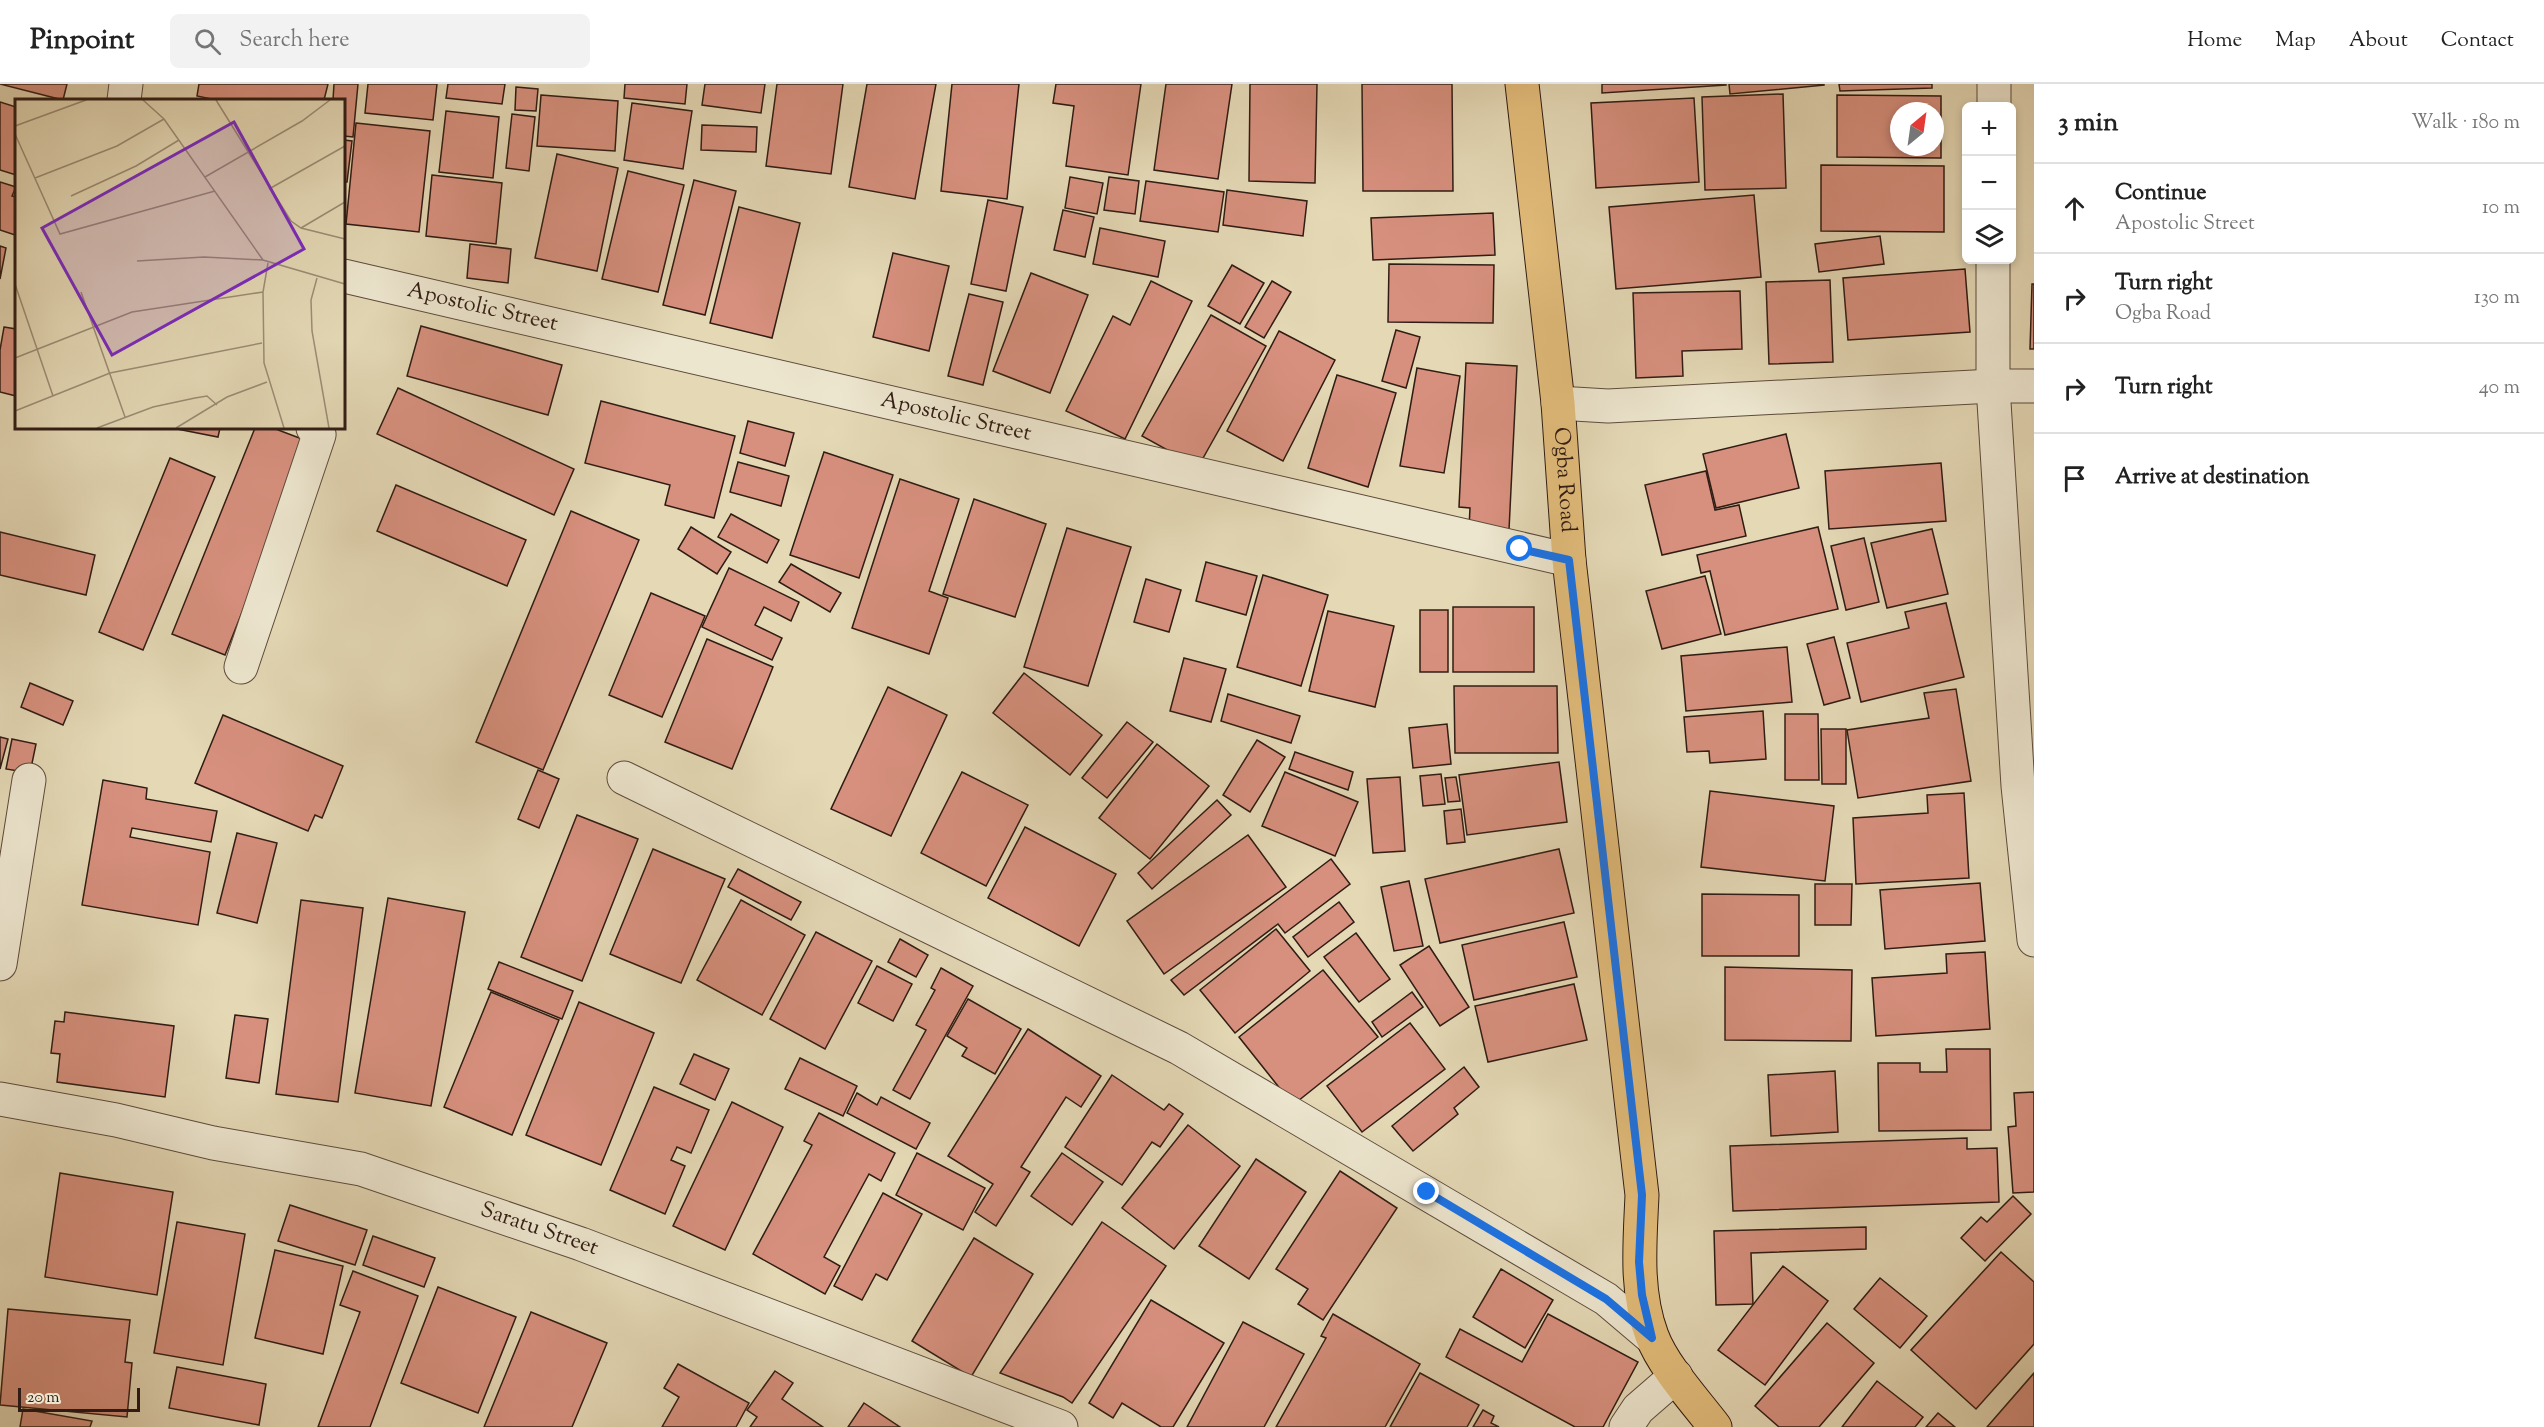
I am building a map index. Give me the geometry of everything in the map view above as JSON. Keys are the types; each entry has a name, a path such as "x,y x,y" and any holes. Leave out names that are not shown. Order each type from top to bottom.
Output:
{"main road":[{"name":"Ogba Road","path":"1522,84 1557,403 1569,560 1642,1195 1639,1262 1642,1295 1652,1338 1676,1376 1715,1427"}],"street":[{"path":"124,99 126,84"},
{"path":"1994,84 1994,102"},
{"path":"1994,264 1993,386 2026,787 2034,940"},
{"name":"Apostolic Street","path":"345,276 1569,560"},
{"path":"1557,403 1608,406 1993,386 2034,386"},
{"path":"241,668 319,435 313,429"},
{"path":"624,778 1179,1048 1606,1299 1652,1338"},
{"path":"0,964 29,780"},
{"name":"Saratu Street","path":"0,1099 116,1120 213,1143 361,1169 581,1244 1061,1427"},
{"path":"1626,1427 1638,1409 1676,1376"}],"building":[{"path":"0,84 67,84 63,99"},
{"path":"199,84 328,84 324,99 211,99 197,96"},
{"path":"334,84 358,84 353,137 345,136 345,99 333,99"},
{"path":"368,84 437,84 433,120 365,113"},
{"path":"448,84 505,84 502,104 446,98"},
{"path":"625,84 687,84 685,104 624,98"},
{"path":"705,84 765,84 761,113 702,105"},
{"path":"777,84 843,84 831,174 766,166"},
{"path":"867,84 936,84 915,199 849,187"},
{"path":"952,84 1019,84 1007,199 941,191"},
{"path":"1056,84 1141,84 1128,175 1066,166 1074,106 1053,103"},
{"path":"1166,84 1232,84 1218,179 1154,170"},
{"path":"1250,84 1317,84 1315,183 1249,181"},
{"path":"1362,84 1452,84 1453,191 1363,191"},
{"path":"1602,84 1726,84 1726,85 1602,93"},
{"path":"1729,84 1824,84 1824,85 1730,94"},
{"path":"1839,84 1932,84 1932,88 1840,91"},
{"path":"516,87 538,89 536,111 515,110"},
{"path":"1783,94 1786,188 1705,190 1702,97"},
{"path":"541,95 618,101 615,151 537,146"},
{"path":"1837,95 1941,96 1941,102 1890,102 1890,156 1941,156 1941,158 1837,157"},
{"path":"1694,98 1699,182 1596,188 1591,103"},
{"path":"0,102 15,107 15,175 0,170"},
{"path":"632,103 692,111 683,169 624,160"},
{"path":"446,111 499,117 493,178 439,172"},
{"path":"512,114 535,117 529,171 506,168"},
{"path":"356,123 430,131 419,232 346,224"},
{"path":"702,125 757,127 756,152 701,150"},
{"path":"345,140 352,141 347,182 345,182"},
{"path":"557,154 618,168 597,271 535,258"},
{"path":"1821,165 1944,166 1944,232 1821,231"},
{"path":"628,171 684,185 658,292 602,279"},
{"path":"432,175 502,183 496,244 426,236"},
{"path":"1070,177 1103,183 1097,214 1065,208"},
{"path":"1109,177 1139,181 1135,214 1104,210"},
{"path":"694,180 736,191 705,315 663,305"},
{"path":"1146,181 1224,192 1218,232 1140,221"},
{"path":"0,182 15,187 12,196 15,197 15,235 0,230"},
{"path":"1227,190 1307,201 1303,236 1223,225"},
{"path":"1754,195 1761,277 1616,289 1609,207"},
{"path":"988,200 1023,207 1006,291 971,284"},
{"path":"739,207 800,223 772,338 710,323"},
{"path":"1063,210 1094,217 1085,257 1054,250"},
{"path":"1493,213 1495,255 1373,260 1371,218"},
{"path":"1100,228 1165,241 1158,277 1093,264"},
{"path":"1880,236 1884,264 1819,272 1815,244"},
{"path":"470,244 511,249 508,283 467,278"},
{"path":"0,246 6,248 0,279"},
{"path":"893,253 949,266 929,351 873,337"},
{"path":"1389,264 1494,265 1493,323 1388,322"},
{"path":"1232,265 1264,283 1240,324 1208,306"},
{"path":"1965,269 1970,332 1848,340 1843,278"},
{"path":"1031,273 1088,295 1050,393 993,371"},
{"path":"1830,280 1833,362 1769,364 1766,282"},
{"path":"1151,281 1192,301 1125,439 1066,411 1113,316 1130,325"},
{"path":"1272,281 1291,292 1264,338 1245,327"},
{"path":"2032,284 2034,284 2034,349 2030,349"},
{"path":"1740,291 1742,349 1682,351 1683,376 1636,378 1633,293"},
{"path":"969,294 1003,302 983,385 948,376"},
{"path":"1211,315 1266,346 1198,467 1142,436"},
{"path":"421,326 562,365 548,415 407,376"},
{"path":"4,327 15,329 15,396 0,392 0,350"},
{"path":"1396,330 1420,337 1406,388 1382,381"},
{"path":"1279,331 1335,360 1283,461 1227,431"},
{"path":"1466,363 1517,366 1509,530 1469,528 1470,508 1459,507"},
{"path":"1417,368 1460,376 1444,473 1400,466"},
{"path":"1337,375 1396,393 1368,487 1308,468"},
{"path":"398,388 574,469 554,515 377,434"},
{"path":"601,401 735,436 714,518 665,505 670,485 585,463"},
{"path":"748,421 794,433 785,466 740,453"},
{"path":"177,429 220,429 218,437"},
{"path":"255,429 276,429 310,442 225,655 172,634"},
{"path":"1786,434 1799,488 1716,508 1703,454"},
{"path":"824,452 893,475 859,578 790,555"},
{"path":"170,458 215,477 143,650 99,632"},
{"path":"738,462 789,476 781,506 730,492"},
{"path":"1941,463 1946,521 1829,529 1825,471"},
{"path":"1706,471 1715,510 1739,505 1746,536 1662,555 1645,485"},
{"path":"900,479 959,499 929,591 948,598 929,654 852,628"},
{"path":"396,485 526,540 507,586 377,531"},
{"path":"974,499 1046,524 1015,617 943,594"},
{"path":"571,511 639,540 543,770 476,742"},
{"path":"731,514 779,540 767,563 718,537"},
{"path":"691,527 731,552 717,574 678,549"},
{"path":"1818,527 1838,609 1725,635 1710,571 1701,573 1697,555"},
{"path":"1067,528 1131,547 1088,686 1024,667"},
{"path":"1932,529 1948,594 1887,608 1871,543"},
{"path":"0,532 95,555 86,595 0,575"},
{"path":"1864,538 1879,602 1846,610 1831,546"},
{"path":"1206,562 1257,576 1246,615 1196,601"},
{"path":"791,564 841,593 830,612 779,582"},
{"path":"729,568 799,602 791,621 764,607 755,625 782,638 772,660 702,627"},
{"path":"1263,575 1328,595 1301,686 1237,667"},
{"path":"1705,576 1721,634 1662,649 1646,591"},
{"path":"1146,579 1181,590 1169,632 1134,622"},
{"path":"651,593 705,616 662,717 609,695"},
{"path":"1946,603 1964,677 1861,702 1847,643 1909,628 1905,612"},
{"path":"1453,607 1534,607 1534,672 1453,672"},
{"path":"1420,610 1448,610 1448,672 1420,672"},
{"path":"1328,611 1394,626 1375,707 1309,691"},
{"path":"1834,637 1850,698 1824,705 1807,644"},
{"path":"707,639 773,667 732,769 665,742"},
{"path":"1787,647 1792,702 1686,711 1681,656"},
{"path":"1184,658 1226,669 1211,722 1170,711"},
{"path":"1024,673 1102,735 1070,775 993,713"},
{"path":"30,683 73,701 63,725 21,707"},
{"path":"1454,686 1557,686 1558,753 1455,753"},
{"path":"888,687 947,715 891,836 831,809"},
{"path":"1956,689 1971,781 1858,798 1847,730 1929,718 1924,693"},
{"path":"1228,694 1300,716 1291,743 1221,721"},
{"path":"1763,711 1766,759 1710,763 1709,751 1687,752 1684,717"},
{"path":"1785,714 1818,714 1819,780 1785,780"},
{"path":"223,715 343,766 322,818 315,815 308,831 195,783"},
{"path":"1127,722 1153,742 1107,798 1082,778"},
{"path":"1447,724 1451,764 1413,768 1409,728"},
{"path":"1821,729 1846,729 1846,784 1822,784"},
{"path":"0,737 8,739 0,769"},
{"path":"12,739 36,744 30,773 6,769"},
{"path":"1257,740 1285,757 1250,812 1223,795"},
{"path":"1157,744 1209,786 1150,859 1099,818"},
{"path":"1295,752 1353,772 1348,790 1289,769"},
{"path":"1559,762 1567,822 1467,835 1459,775"},
{"path":"538,770 559,779 539,828 518,819"},
{"path":"962,772 1028,805 986,886 921,853"},
{"path":"1285,772 1358,802 1335,856 1262,826"},
{"path":"1441,774 1445,804 1423,806 1420,776"},
{"path":"1400,777 1405,851 1373,853 1367,779"},
{"path":"1456,777 1460,801 1448,802 1445,778"},
{"path":"103,780 147,788 146,799 217,811 211,842 132,828 130,837 210,852 198,925 82,905"},
{"path":"1710,791 1834,806 1825,881 1701,867"},
{"path":"1964,793 1969,878 1856,884 1853,818 1928,813 1927,795"},
{"path":"1217,800 1231,815 1152,889 1138,873"},
{"path":"1461,809 1465,842 1447,844 1444,811"},
{"path":"577,815 638,839 582,981 521,957"},
{"path":"1025,827 1116,874 1079,946 988,898"},
{"path":"237,833 277,843 257,923 217,913"},
{"path":"1248,835 1286,887 1164,974 1127,921"},
{"path":"653,849 725,879 681,983 610,954"},
{"path":"1559,849 1574,913 1440,943 1425,879"},
{"path":"1331,859 1350,884 1285,933 1278,924 1184,995 1171,980"},
{"path":"738,869 801,902 791,920 728,887"},
{"path":"1409,881 1423,946 1394,951 1381,887"},
{"path":"1980,883 1985,941 1885,949 1880,890"},
{"path":"1815,884 1852,884 1851,925 1815,925"},
{"path":"1702,894 1799,895 1799,956 1702,956"},
{"path":"388,898 465,912 431,1106 355,1093"},
{"path":"301,900 363,908 338,1102 276,1094"},
{"path":"741,900 805,935 762,1015 697,980"},
{"path":"1339,902 1354,922 1308,957 1293,937"},
{"path":"1564,922 1577,977 1474,1000 1462,945"},
{"path":"1276,929 1310,971 1235,1033 1200,990"},
{"path":"816,932 872,961 825,1049 770,1019"},
{"path":"1356,933 1390,979 1359,1002 1324,957"},
{"path":"900,939 928,955 916,977 888,962"},
{"path":"1429,946 1469,1007 1440,1026 1400,965"},
{"path":"1985,952 1990,1029 1876,1036 1872,978 1947,973 1946,954"},
{"path":"499,962 573,991 562,1019 488,989"},
{"path":"877,966 912,984 893,1021 858,1003"},
{"path":"1725,967 1852,970 1851,1041 1725,1040"},
{"path":"941,968 973,986 910,1099 893,1090 926,1030 916,1025 935,990 931,988"},
{"path":"1323,970 1378,1037 1293,1105 1239,1037"},
{"path":"1574,984 1587,1040 1488,1062 1475,1006"},
{"path":"491,992 559,1020 512,1135 444,1107"},
{"path":"1412,992 1423,1007 1382,1037 1372,1022"},
{"path":"968,999 1021,1029 995,1074 962,1056 967,1048 947,1036"},
{"path":"579,1002 654,1033 601,1165 526,1135"},
{"path":"65,1012 174,1026 165,1097 57,1082 60,1054 51,1053 55,1021 64,1022"},
{"path":"235,1015 268,1019 259,1083 226,1078"},
{"path":"1410,1023 1445,1069 1362,1132 1327,1086"},
{"path":"1028,1029 1101,1076 1081,1107 1066,1097 1021,1167 1030,1172 996,1226 975,1212 993,1184 948,1156"},
{"path":"1946,1049 1990,1049 1991,1130 1879,1131 1878,1063 1920,1063 1920,1072 1947,1072"},
{"path":"694,1054 729,1069 715,1100 680,1084"},
{"path":"800,1058 857,1086 843,1116 785,1089"},
{"path":"1464,1067 1479,1087 1454,1108 1458,1114 1413,1151 1392,1126"},
{"path":"1835,1071 1838,1132 1771,1136 1768,1075"},
{"path":"1112,1075 1164,1110 1169,1104 1183,1114 1160,1147 1152,1142 1122,1185 1065,1147"},
{"path":"654,1087 709,1110 691,1153 677,1147 671,1160 685,1166 665,1214 610,1190"},
{"path":"2034,1092 2034,1192 2013,1193 2008,1127 2016,1126 2014,1093"},
{"path":"857,1093 877,1105 881,1097 930,1123 916,1149 847,1113"},
{"path":"732,1102 783,1127 725,1250 673,1226"},
{"path":"819,1113 895,1153 881,1181 869,1174 824,1257 840,1266 825,1294 753,1254 812,1145 804,1141"},
{"path":"1188,1125 1240,1166 1174,1249 1122,1208"},
{"path":"1967,1138 1967,1149 1997,1148 1999,1202 1733,1211 1730,1146"},
{"path":"917,1153 985,1188 963,1230 896,1195"},
{"path":"1062,1153 1103,1182 1072,1225 1031,1196"},
{"path":"1256,1159 1306,1192 1249,1279 1199,1246"},
{"path":"1340,1171 1397,1208 1323,1320 1298,1304 1308,1289 1276,1269"},
{"path":"60,1173 173,1192 157,1295 45,1277"},
{"path":"883,1193 922,1214 887,1280 876,1274 862,1300 834,1286"},
{"path":"2013,1196 2031,1214 1985,1261 1961,1238 1981,1217 1987,1222"},
{"path":"290,1205 367,1230 355,1265 278,1241"},
{"path":"177,1222 245,1234 223,1365 154,1353"},
{"path":"1102,1222 1166,1266 1072,1403 1063,1397 1000,1373"},
{"path":"1866,1227 1866,1249 1751,1253 1753,1304 1716,1305 1714,1231"},
{"path":"373,1236 435,1258 424,1287 363,1265"},
{"path":"974,1238 1033,1274 971,1377 912,1341"},
{"path":"275,1250 343,1266 323,1354 255,1338"},
{"path":"2001,1252 2034,1282 2034,1344 1976,1409 1911,1350"},
{"path":"1783,1266 1828,1301 1765,1385 1718,1350"},
{"path":"1501,1269 1553,1300 1525,1348 1473,1317"},
{"path":"353,1271 418,1296 370,1427 318,1427 360,1312 340,1305"},
{"path":"1880,1278 1927,1316 1900,1348 1854,1309"},
{"path":"438,1287 516,1317 478,1413 401,1383"},
{"path":"1151,1300 1224,1343 1173,1427 1161,1427 1122,1403 1113,1418 1089,1403"},
{"path":"8,1309 130,1320 125,1362 132,1363 127,1417 0,1405"},
{"path":"531,1312 607,1343 572,1427 484,1427"},
{"path":"1333,1314 1420,1364 1385,1427 1276,1427 1326,1338 1321,1336"},
{"path":"1548,1314 1638,1362 1603,1427 1575,1427 1446,1357 1460,1329 1522,1362"},
{"path":"1243,1322 1304,1354 1264,1427 1187,1427"},
{"path":"1827,1323 1874,1363 1819,1427 1779,1427 1755,1406"},
{"path":"678,1364 749,1403 736,1427 662,1427 679,1397 664,1388"},
{"path":"177,1367 266,1384 259,1425 169,1408"},
{"path":"775,1371 793,1383 782,1399 823,1427 750,1427 757,1417 747,1410"},
{"path":"1420,1373 1479,1405 1467,1427 1390,1427"},
{"path":"2034,1373 2034,1427 1987,1427"},
{"path":"1877,1381 1923,1417 1915,1427 1842,1427"},
{"path":"864,1403 900,1427 848,1427"},
{"path":"23,1409 92,1421 90,1427 20,1427"},
{"path":"1483,1410 1494,1416 1491,1423 1499,1427 1473,1427"},
{"path":"1938,1413 1955,1427 1926,1427"}],"route":[{"path":"1427,1192 1606,1299 1652,1338 1642,1295 1639,1262 1642,1195 1569,560 1520,549"}]}
